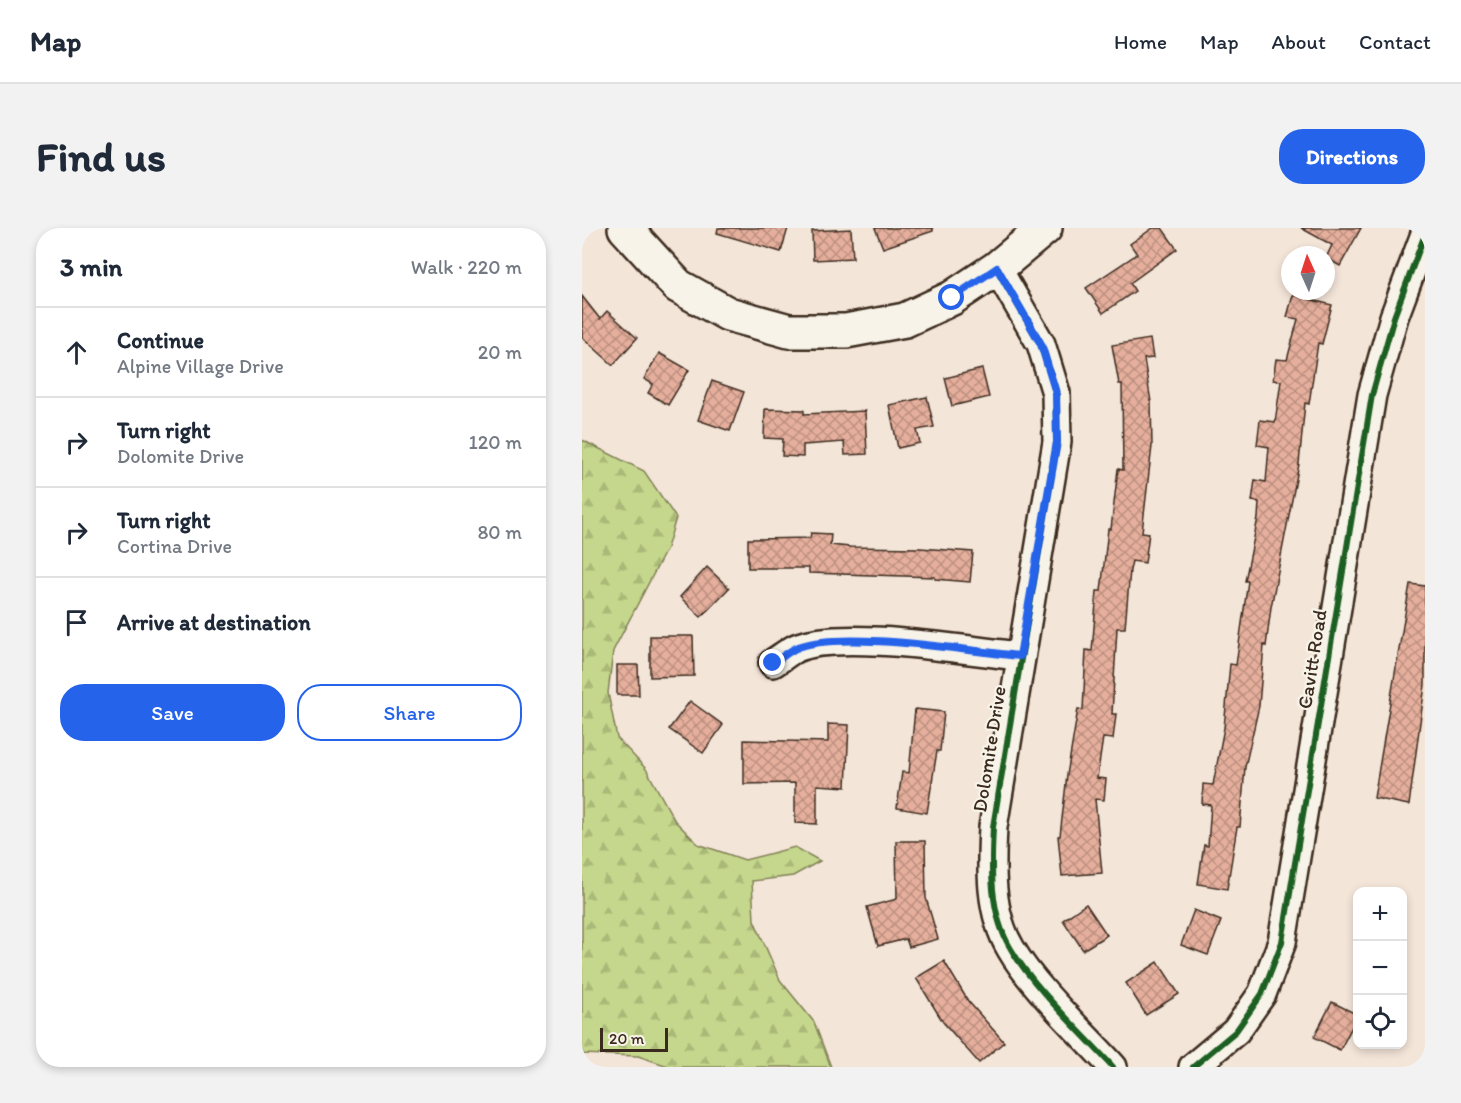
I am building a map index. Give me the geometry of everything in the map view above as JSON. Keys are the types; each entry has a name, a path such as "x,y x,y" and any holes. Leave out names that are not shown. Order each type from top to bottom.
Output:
{"street":[{"path":"625,228 678,286 728,314 789,331 846,331 905,320 952,298 997,268 1045,228"},
{"name":"Cavitt Road","path":"1193,1067 1236,1030 1262,994 1282,942 1372,395 1394,317 1425,234"},
{"name":"Dolomite Drive","path":"997,268 1041,344 1056,393 1057,442 993,827 990,867 996,910 1010,948 1035,981 1113,1067"},
{"path":"773,663 797,648 848,640 1020,656"}],"green space":[{"path":"582,440 644,471 676,518 667,548 613,651 608,693 617,738 646,769 675,821 698,844 745,860 795,847 820,861 793,876 752,881 754,920 780,980 814,1022 831,1067 671,1067 638,1056 582,1054"}],"building":[{"path":"718,228 788,228 781,252 717,233"},
{"path":"875,228 933,228 933,231 883,248"},
{"path":"1153,228 1162,228 1177,249 1130,283 1135,291 1103,313 1086,288 1137,254 1130,244"},
{"path":"1301,228 1361,228 1340,266 1335,263 1335,246"},
{"path":"851,229 853,258 813,260 812,231"},
{"path":"582,296 600,319 607,311 637,338 613,365 582,337"},
{"path":"1292,300 1312,300 1332,305 1322,344 1318,343 1309,404 1305,403 1299,464 1271,607 1266,646 1264,645 1259,706 1245,767 1240,827 1237,827 1227,889 1198,884 1204,845 1208,846 1211,805 1202,804 1203,784 1213,785 1224,728 1230,664 1236,665 1248,581 1245,581 1258,518 1259,502 1252,501 1255,480 1266,482 1269,447 1257,445 1260,420 1275,422 1281,381 1273,380 1276,359 1287,360 1298,319 1287,317"},
{"path":"1150,339 1153,358 1144,359 1151,402 1152,446 1142,532 1149,533 1145,563 1132,561 1125,628 1117,628 1112,714 1116,714 1113,739 1103,738 1097,778 1106,779 1104,800 1095,799 1102,873 1062,876 1058,836 1060,836 1067,775 1078,709 1083,710 1086,650 1092,651 1097,591 1101,591 1118,469 1123,470 1122,384 1119,384 1112,345"},
{"path":"659,353 689,370 668,405 648,393 653,384 644,379"},
{"path":"982,369 989,397 952,406 945,378"},
{"path":"712,381 744,392 730,431 698,420"},
{"path":"927,397 934,427 917,430 920,443 898,448 889,405"},
{"path":"765,409 804,410 804,414 865,411 867,454 845,455 844,442 803,445 803,457 782,456 783,439 764,438"},
{"path":"811,533 831,534 830,545 973,552 970,582 935,579 935,577 809,573 809,568 748,568 748,539 810,538"},
{"path":"707,567 729,588 701,617 680,597"},
{"path":"1410,584 1425,586 1425,685 1409,805 1374,798"},
{"path":"650,636 693,636 694,676 650,677"},
{"path":"617,665 638,665 639,695 617,695"},
{"path":"690,701 723,725 703,753 669,729"},
{"path":"915,709 944,712 940,751 937,751 927,813 897,808 902,772 909,773"},
{"path":"828,724 849,725 846,787 817,785 817,824 795,823 795,783 744,784 744,740 828,742"},
{"path":"896,841 925,841 926,898 938,939 909,947 906,939 878,946 867,907 897,899"},
{"path":"1086,904 1107,935 1083,950 1063,920"},
{"path":"1194,910 1221,921 1208,955 1181,945"},
{"path":"944,961 968,1001 1004,1042 979,1063 943,1022 916,978"},
{"path":"1158,962 1179,994 1146,1015 1126,983"},
{"path":"1332,1002 1353,1012 1353,1025 1340,1050 1314,1037"}],"cycle path":[{"path":"1193,1067 1236,1031 1262,994 1282,942 1372,395 1394,317 1425,234"},
{"path":"997,268 1041,344 1056,393 1057,442 993,827 992,874 995,905 1004,935 1020,964 1113,1067"}],"route":[{"path":"773,663 797,648 848,640 1020,656 1057,442 1056,393 1041,344 997,268 952,298"}]}
